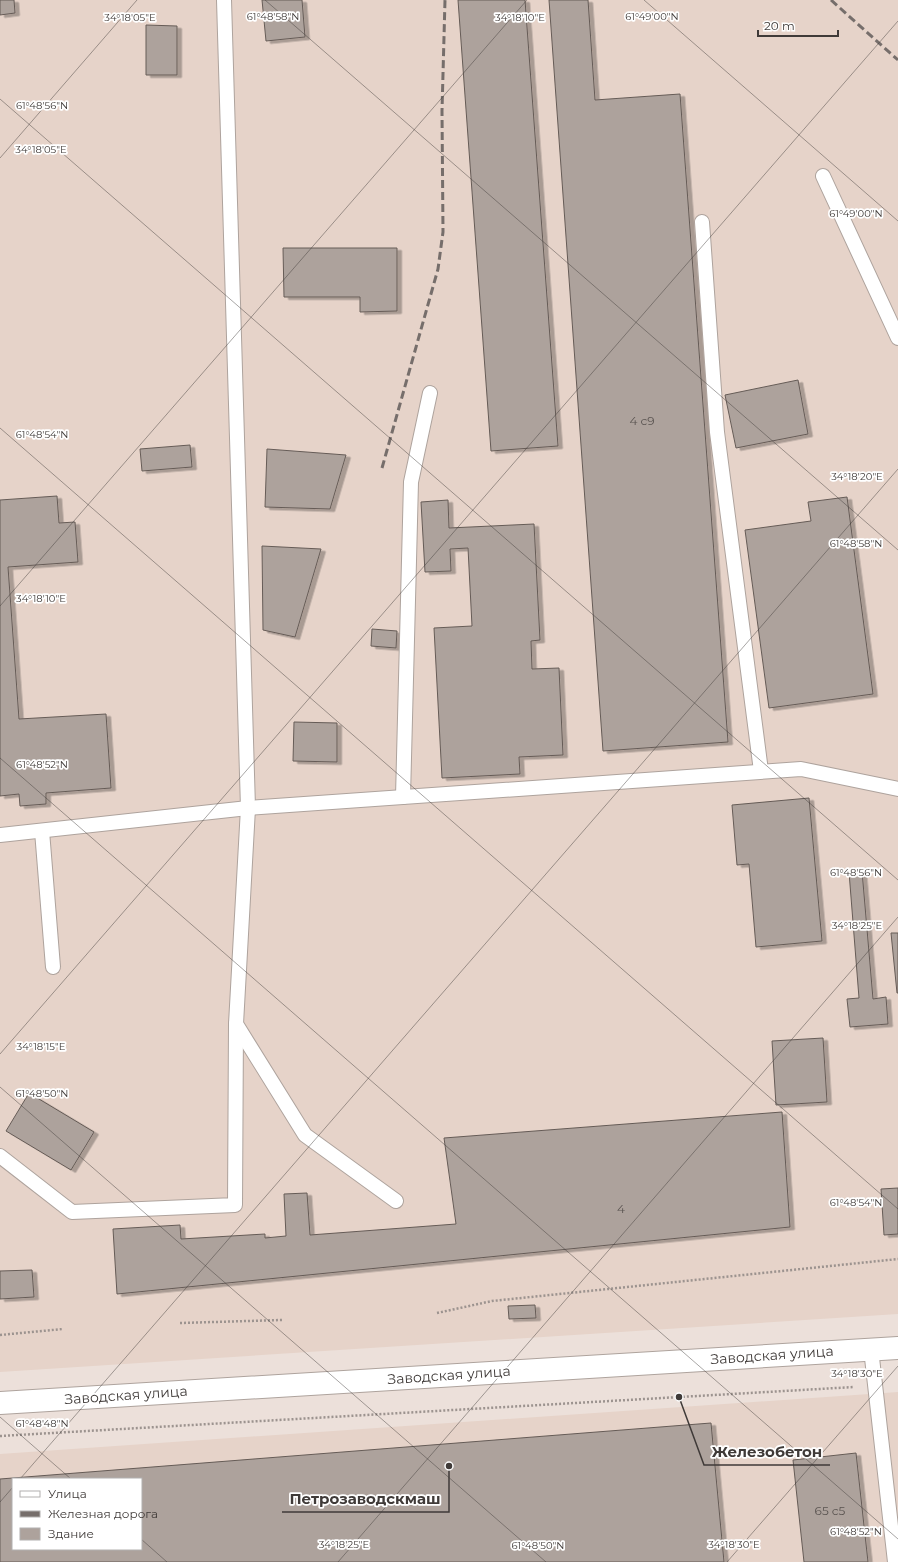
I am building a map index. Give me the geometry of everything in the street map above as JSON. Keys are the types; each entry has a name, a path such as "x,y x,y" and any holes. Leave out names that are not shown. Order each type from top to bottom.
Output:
{"main road":[{"name":"Заводская улица","path":"0,1403 898,1348"}],"lane":[{"path":"0,1156 72,1212 235,1205 236,1024 248,808 224,0"},
{"path":"823,176 898,338"},
{"path":"702,222 717,432 761,771"},
{"path":"403,797 411,482 430,393"},
{"path":"0,835 248,808 761,771 801,769 898,789"},
{"path":"42,831 53,967"},
{"path":"236,1024 305,1134 396,1201"},
{"path":"871,1349 895,1562"}],"path":[{"path":"437,1313 492,1301 898,1259"},
{"path":"180,1323 282,1320"},
{"path":"0,1335 63,1329"},
{"path":"0,1436 875,1386"}],"shaded area":[{"path":"0,0 898,0 898,1314 0,1372"},
{"path":"898,1392 898,1562 0,1562 0,1454"}],"building":[{"path":"0,0 14,0 15,13 0,15"},
{"path":"262,0 302,0 305,37 266,41"},
{"path":"458,0 525,0 558,446 491,451"},
{"path":"549,0 588,0 595,100 680,94 728,742 603,751"},
{"path":"146,25 177,26 177,75 146,75"},
{"path":"283,248 397,248 397,311 360,312 360,297 284,297"},
{"path":"798,380 808,434 736,448 725,395"},
{"path":"190,445 192,467 142,471 140,449"},
{"path":"267,449 346,455 330,509 265,507"},
{"path":"57,496 59,523 75,522 78,562 8,567 19,719 106,714 111,788 46,793 46,804 20,806 19,794 0,796 0,500"},
{"path":"847,497 873,694 769,708 745,530 811,521 808,502"},
{"path":"448,500 449,528 534,524 540,640 531,641 532,669 559,668 563,755 519,757 520,774 442,778 434,628 472,626 468,548 450,549 451,571 425,572 421,502"},
{"path":"262,546 321,549 295,637 263,630"},
{"path":"372,629 397,631 396,648 371,646"},
{"path":"294,722 337,723 337,762 293,761"},
{"path":"809,798 822,941 756,947 749,864 737,865 732,805"},
{"path":"862,871 873,999 886,997 888,1024 850,1027 847,999 859,998 849,872"},
{"path":"891,933 898,933 898,993 897,993"},
{"path":"823,1038 827,1102 776,1105 772,1041"},
{"path":"29,1093 94,1132 71,1170 6,1131"},
{"path":"782,1112 790,1227 117,1294 113,1229 180,1225 181,1239 265,1234 265,1238 286,1236 284,1194 307,1193 310,1235 456,1224 444,1138"},
{"path":"898,1188 898,1234 884,1235 881,1189"},
{"path":"32,1270 34,1297 0,1299 0,1271"},
{"path":"535,1305 536,1318 509,1319 508,1306"},
{"path":"711,1423 724,1562 0,1562 0,1479 12,1478 12,1550 142,1550 142,1478 13,1478"},
{"path":"856,1453 868,1562 804,1562 793,1460"}],"railway":[{"path":"382,468 438,269 443,232 442,111 445,0"},
{"path":"831,0 898,60"}],"place":[{"name":"Железобетон","path":"679,1397"},
{"name":"Петрозаводскмаш","path":"449,1466"}]}
